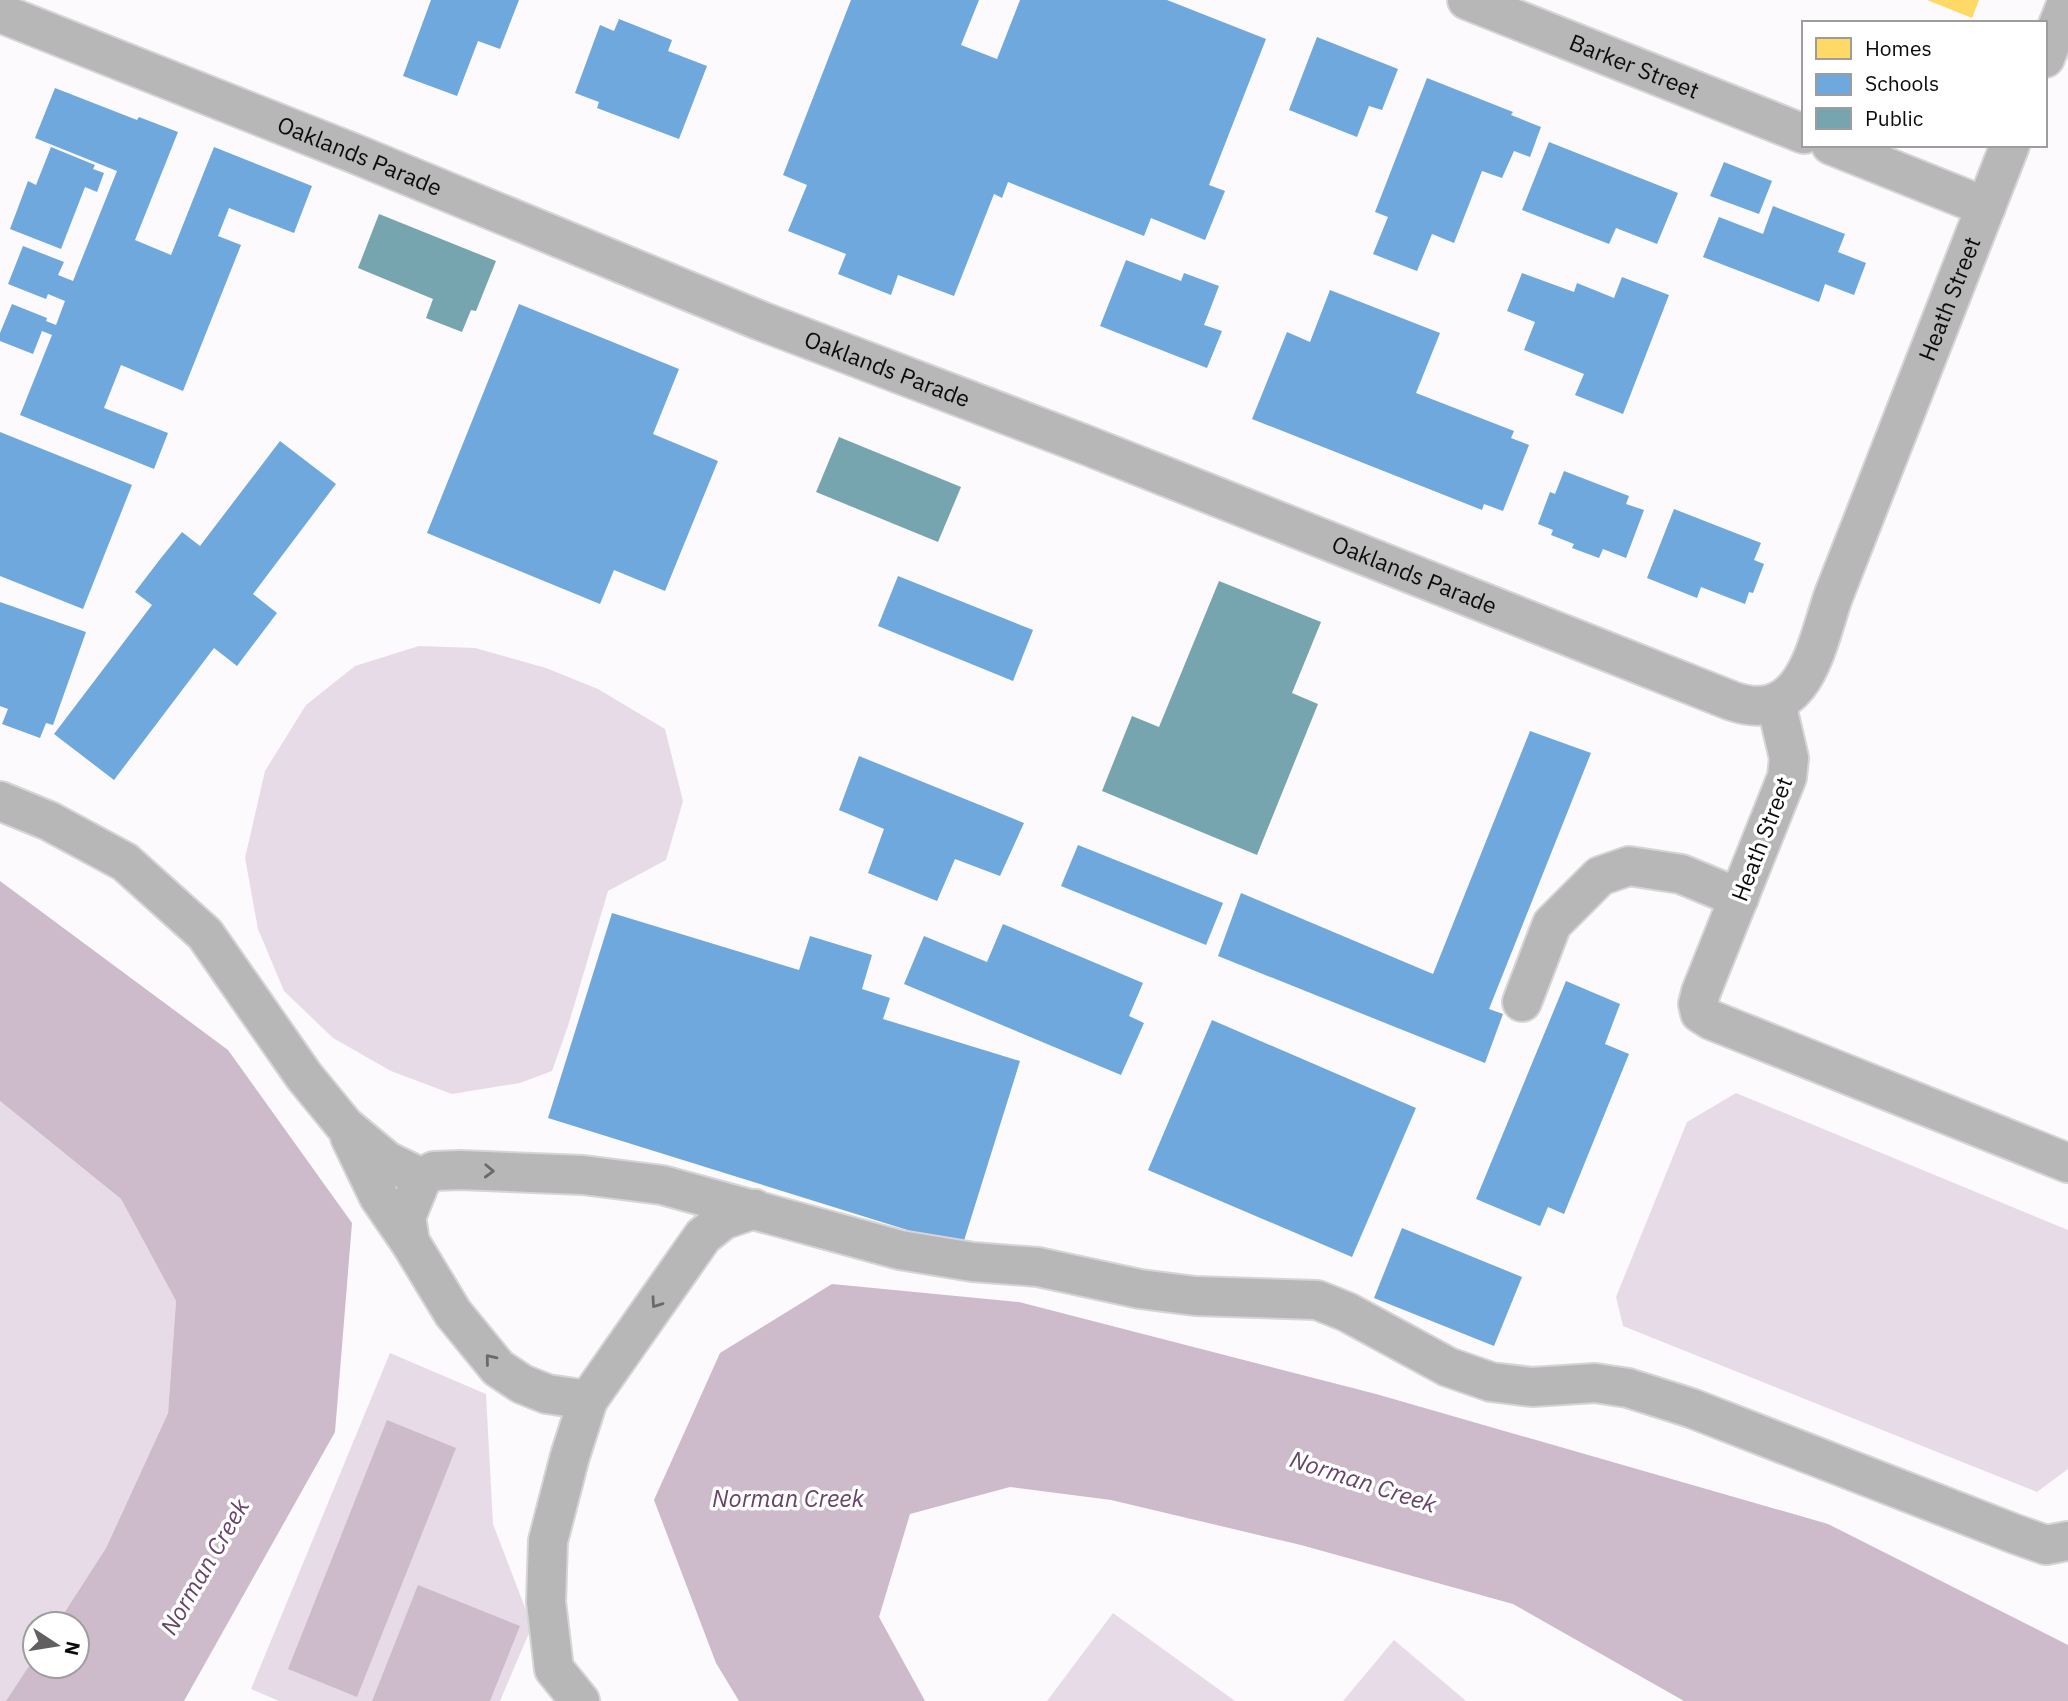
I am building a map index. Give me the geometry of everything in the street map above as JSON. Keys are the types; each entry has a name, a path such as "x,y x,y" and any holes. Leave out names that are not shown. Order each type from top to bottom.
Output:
{"street":[{"name":"Barker Street","path":"1466,0 1802,133"},
{"path":"2047,53 2068,0"},
{"name":"Oaklands Parade","path":"0,12 761,321 1086,445 1732,701 1752,706 1776,703"},
{"path":"1836,147 1986,207"},
{"name":"Heath Street","path":"2009,147 1833,597 1810,667 1800,685 1788,697 1776,703 1789,758 1788,774 1700,992 1698,1009 1704,1016 2068,1163"},
{"path":"0,801 49,821 125,862 205,934 304,1076 345,1126 387,1161 422,1178"},
{"path":"1522,1002 1552,924 1600,876 1629,866 1681,874 1739,898"},
{"path":"345,1126 379,1197 453,1313 498,1368 523,1384 544,1393 588,1400"},
{"path":"410,1242 407,1217 422,1178 434,1171 583,1175 648,1183 755,1209 900,1250 973,1262 1038,1267 1140,1289 1195,1296 1317,1300 1348,1312 1448,1367 1491,1382 1532,1387 1595,1383 1628,1388 1691,1408 2025,1538 2046,1545 2068,1541"},
{"path":"648,1183 679,1207 686,1218 691,1254"},
{"path":"580,1701 554,1668 545,1602 548,1542 588,1400 703,1236 723,1220 755,1209"},
{"path":"544,1393 561,1489"}],"shaded area":[{"path":"419,646 475,648 546,668 598,689 665,729 683,801 666,860 608,891 552,1071 520,1083 452,1094 391,1071 333,1038 284,991 258,929 245,858 265,771 306,705 355,666"},
{"path":"1736,1093 2068,1230 2068,1469 2037,1492 1623,1326 1616,1297 1687,1122"},
{"path":"0,1101 121,1199 176,1301 168,1413 106,1548 66,1610 21,1610 21,1680 7,1701 0,1701"},
{"path":"390,1353 486,1394 493,1524 532,1626 500,1701 279,1701 251,1689"},
{"path":"1113,1613 1235,1701 1047,1701"},
{"path":"1394,1640 1466,1701 1343,1701"}],"water":[{"name":"Norman Creek","path":"0,881 228,1050 352,1223 335,1432 184,1701 6,1701 21,1678 91,1680 91,1610 66,1610 106,1548 168,1413 176,1301 121,1199 0,1101"},
{"name":"Norman Creek","path":"832,1284 1019,1302 1376,1394 1828,1524 2068,1645 2068,1701 1684,1701 1513,1604 1301,1545 1111,1500 1010,1487 910,1514 879,1617 925,1701 739,1701 716,1663 654,1500 720,1353"},
{"path":"387,1420 456,1448 357,1697 288,1669"},
{"path":"418,1585 520,1626 490,1701 372,1701"}],"building: Homes":[{"path":"1927,0 1979,0 1972,18"}],"building: Schools":[{"path":"431,0 519,0 500,49 478,41 457,96 403,76"},
{"path":"851,0 979,0 961,45 997,59 1020,0 1167,0 1266,39 1209,185 1225,191 1205,240 1151,218 1144,236 1008,182 1002,198 994,194 954,296 898,275 891,295 838,274 846,254 788,231 807,185 783,175"},
{"path":"619,19 672,40 668,51 707,66 679,139 597,108 599,102 575,93 600,25 614,31"},
{"path":"1317,37 1398,69 1382,110 1369,106 1357,137 1289,110"},
{"path":"1427,78 1513,112 1511,115 1541,127 1530,157 1514,151 1502,178 1482,171 1454,243 1432,234 1417,271 1373,254 1388,217 1375,212"},
{"path":"55,88 137,120 139,117 178,132 135,240 171,255 214,147 312,186 294,233 229,208 218,236 241,245 183,391 121,365 104,408 168,433 154,469 20,415 52,335 42,331 33,354 0,341 0,333 12,304 47,318 46,321 56,325 65,301 48,294 46,299 8,284 23,246 64,262 58,275 73,281 117,171 35,138"},
{"path":"1549,142 1678,193 1657,244 1616,228 1609,244 1522,210"},
{"path":"51,147 95,165 93,169 104,173 97,192 85,187 61,249 10,229 28,181 36,185"},
{"path":"1724,162 1772,181 1759,214 1710,196"},
{"path":"1773,206 1845,234 1838,252 1866,263 1854,295 1825,284 1819,302 1703,257 1719,217 1763,234"},
{"path":"1126,260 1181,281 1184,273 1219,286 1204,325 1222,331 1207,368 1100,326"},
{"path":"1522,273 1574,292 1577,283 1614,298 1622,277 1669,295 1623,414 1575,395 1584,374 1524,350 1535,322 1507,311"},
{"path":"1330,290 1440,333 1416,393 1514,431 1511,438 1529,445 1503,511 1484,504 1482,510 1252,419 1287,332 1310,342"},
{"path":"519,304 679,369 653,434 718,461 665,591 614,570 600,604 427,533"},
{"path":"0,432 132,485 83,609 0,576"},
{"path":"280,441 336,484 253,594 277,613 237,666 214,648 114,780 54,734 152,605 135,592 161,558 182,532 200,546"},
{"path":"1564,471 1629,496 1626,504 1644,510 1626,558 1603,549 1599,558 1572,548 1574,544 1551,535 1553,530 1538,524 1550,492 1555,494"},
{"path":"1674,509 1761,543 1754,560 1764,564 1753,593 1749,592 1745,604 1701,587 1697,598 1647,578"},
{"path":"898,576 1033,630 1013,681 878,626"},
{"path":"0,602 86,632 53,725 46,723 40,738 2,724 8,709 0,706"},
{"path":"1530,731 1591,753 1489,1009 1503,1014 1485,1063 1218,956 1241,893 1433,974"},
{"path":"859,756 1024,823 1000,876 955,859 937,901 868,873 884,829 839,810"},
{"path":"1078,845 1223,903 1206,945 1061,886"},
{"path":"612,913 799,970 810,936 872,955 862,989 890,998 883,1019 1020,1061 962,1247 548,1118"},
{"path":"1003,924 1143,983 1129,1016 1144,1023 1121,1075 904,984 924,936 987,962"},
{"path":"1566,981 1620,1004 1605,1044 1629,1054 1564,1214 1548,1207 1540,1226 1476,1199"},
{"path":"1212,1020 1416,1108 1352,1257 1148,1170"},
{"path":"1402,1228 1522,1277 1494,1346 1374,1298"}],"building: Public":[{"path":"379,214 496,261 476,311 471,310 462,332 426,318 433,299 358,268"},
{"path":"839,437 961,487 938,542 816,492"},
{"path":"1219,581 1321,622 1292,693 1318,704 1257,855 1102,791 1132,716 1159,727"}]}
